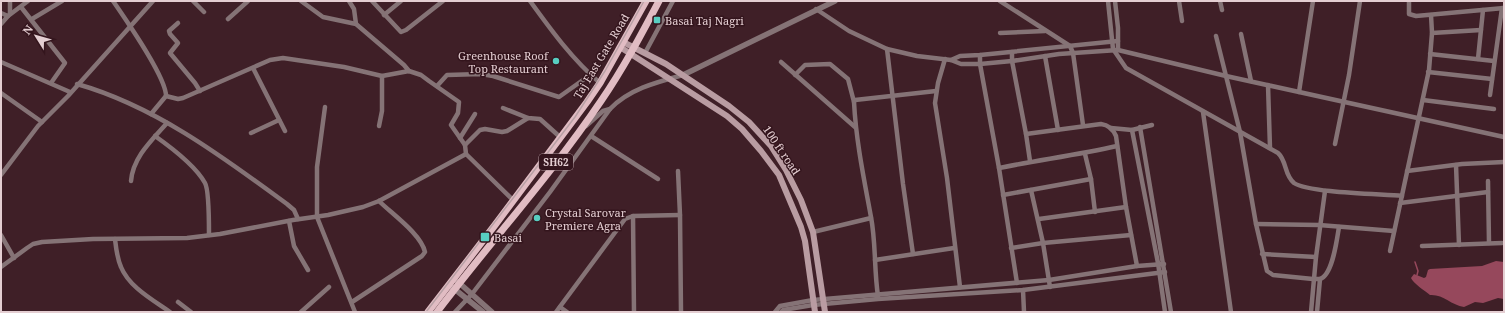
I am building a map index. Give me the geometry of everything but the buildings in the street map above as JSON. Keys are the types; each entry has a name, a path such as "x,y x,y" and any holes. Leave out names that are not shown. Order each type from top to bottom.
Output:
{"main road":[{"name":"Taj East Gate Road","path":"428,312 454,283 513,200 600,83 646,1"},
{"name":"SH62","path":"436,312 454,283 565,152 602,101 634,48 659,1"},
{"name":"100 ft road","path":"621,45 634,48 645,53 683,75 729,106 758,130 771,146 786,170 801,200 813,232 825,312"},
{"name":"100 ft road","path":"621,45 630,54 727,116 761,151 779,175 801,227 805,241 815,312"}],"street":[{"path":"9,15 10,1"},
{"path":"1,24 9,15 28,1"},
{"path":"32,19 62,1"},
{"path":"113,1 146,52 164,86 166,96 152,114"},
{"path":"1,175 42,122 153,1"},
{"path":"193,1 204,12"},
{"path":"228,18 248,1"},
{"path":"301,1 323,17 356,24 409,71 421,76 459,102 458,113 451,125 464,145 466,154 513,200"},
{"path":"349,1 354,9 356,24"},
{"path":"372,1 399,31 403,32 443,1"},
{"path":"384,15 401,1"},
{"path":"530,1 567,50 590,75 600,83"},
{"path":"645,53 674,1"},
{"path":"816,9 825,1"},
{"path":"455,312 470,297 610,109 625,96 639,89 683,75 835,1"},
{"path":"1000,1 1070,46 1073,53 1083,125"},
{"path":"1108,1 1112,42 1121,63 1133,73 1270,148 1284,159 1287,173 1295,184 1325,190 1402,196"},
{"path":"1115,1 1118,41 1115,50"},
{"path":"1179,1 1182,21"},
{"path":"1220,1 1222,10"},
{"path":"1299,92 1313,1"},
{"path":"1335,144 1344,101 1360,1"},
{"path":"1409,1 1408,12 1412,16 1503,8 1490,95"},
{"path":"21,7 32,19 65,63 50,83"},
{"path":"816,9 849,31 887,49 917,56 948,60 961,64 980,64 1073,53 1115,50 1504,138"},
{"path":"1478,59 1483,10"},
{"path":"1,13 9,15"},
{"path":"1390,251 1417,118 1423,100 1428,72 1432,34 1430,15"},
{"path":"178,23 169,31 178,43 170,53 200,91"},
{"path":"1432,34 1481,30"},
{"path":"1000,33 1045,31"},
{"path":"1241,34 1251,81"},
{"path":"1216,36 1240,132 1256,224 1267,271 1270,274 1320,279 1330,267 1339,226"},
{"path":"948,60 960,56 1118,41"},
{"path":"887,49 913,254"},
{"path":"1012,52 1012,61 1030,161"},
{"path":"1430,54 1494,61"},
{"path":"980,55 980,64 999,168 1017,282"},
{"path":"1045,56 1058,130"},
{"path":"166,96 178,99 200,91 270,60 283,58 344,66 382,76 409,71"},
{"path":"948,60 936,91 935,103 947,178 954,248 960,287"},
{"path":"1,62 70,92"},
{"path":"781,62 855,127"},
{"path":"796,75 805,65 830,64 848,79 854,102 855,127 864,187 871,218 878,299"},
{"path":"253,68 285,131"},
{"path":"1428,72 1492,79"},
{"path":"437,86 447,74 481,74 493,76 559,97 590,75"},
{"path":"379,126 382,111 382,76"},
{"path":"78,84 108,93 152,114 167,123 236,167 287,204 294,210 298,219"},
{"path":"1268,85 1270,148"},
{"path":"854,102 856,100 893,95 936,91"},
{"path":"1,93 42,122"},
{"path":"1423,100 1494,109"},
{"path":"325,107 317,167 317,217 355,312"},
{"path":"503,108 528,118 540,118 560,137"},
{"path":"565,152 593,120 605,110 610,109"},
{"path":"1203,112 1231,312"},
{"path":"460,138 475,114"},
{"path":"464,145 480,130 507,131 528,118"},
{"path":"251,133 279,120"},
{"path":"131,181 133,167 137,159 167,123"},
{"path":"1026,134 1083,125 1101,124 1111,128 1132,130 1152,125"},
{"path":"1140,127 1161,263"},
{"path":"1111,128 1115,134 1137,266"},
{"path":"1132,130 1171,312"},
{"path":"155,136 174,149 194,169 206,184 209,235"},
{"path":"591,136 658,179"},
{"path":"999,168 1030,161 1085,154 1117,146"},
{"path":"1,267 27,248 52,240 187,238 317,217 363,207 379,202 466,154"},
{"path":"1085,154 1091,179 1095,212"},
{"path":"1407,171 1456,165 1504,162"},
{"path":"1456,165 1459,245"},
{"path":"678,171 681,312"},
{"path":"1003,195 1091,179"},
{"path":"1488,181 1489,244"},
{"path":"1031,190 1044,243 1050,287"},
{"path":"1311,312 1319,225 1325,190"},
{"path":"1400,203 1488,192"},
{"path":"352,302 397,274 422,256 425,252 410,230 379,202"},
{"path":"1039,219 1126,207"},
{"path":"556,312 625,219 633,216 680,215"},
{"path":"633,216 634,312"},
{"path":"813,232 871,218"},
{"path":"289,221 294,246 308,270"},
{"path":"1256,224 1339,226 1394,231"},
{"path":"1,235 14,258"},
{"path":"1011,248 1044,243 1131,235"},
{"path":"115,239 119,264 126,276 139,289 170,312"},
{"path":"1422,246 1502,243"},
{"path":"875,260 954,248"},
{"path":"1262,254 1316,257"},
{"path":"823,302 878,293 1049,280 1161,263"},
{"path":"775,312 780,306 813,302 1023,290 1163,272"},
{"path":"1163,272 1165,312"},
{"path":"1317,312 1320,279"},
{"path":"454,283 470,297 492,312"},
{"path":"301,312 329,287"},
{"path":"1023,290 1024,312"},
{"path":"470,297 483,312"},
{"path":"178,302 191,312"},
{"path":"781,312 783,310 813,302"},
{"path":"560,307 567,312"}],"shaded area":[{"path":"1496,261 1504,262 1504,299 1498,298 1483,303 1475,302 1464,307 1459,306 1439,296 1430,295 1417,285 1411,278 1414,274 1424,278 1430,269 1482,266"}],"waterway":[{"path":"1415,262 1418,271 1417,275"}],"railway":[{"path":"426,312 575,117 605,71 644,1"}],"place":[{"name":"Basai Taj Nagri","path":"657,20"},
{"name":"Greenhouse Roof Top Restaurant","path":"556,61"},
{"name":"Crystal Sarovar Premiere Agra","path":"537,218"},
{"name":"Basai","path":"485,237"}]}
